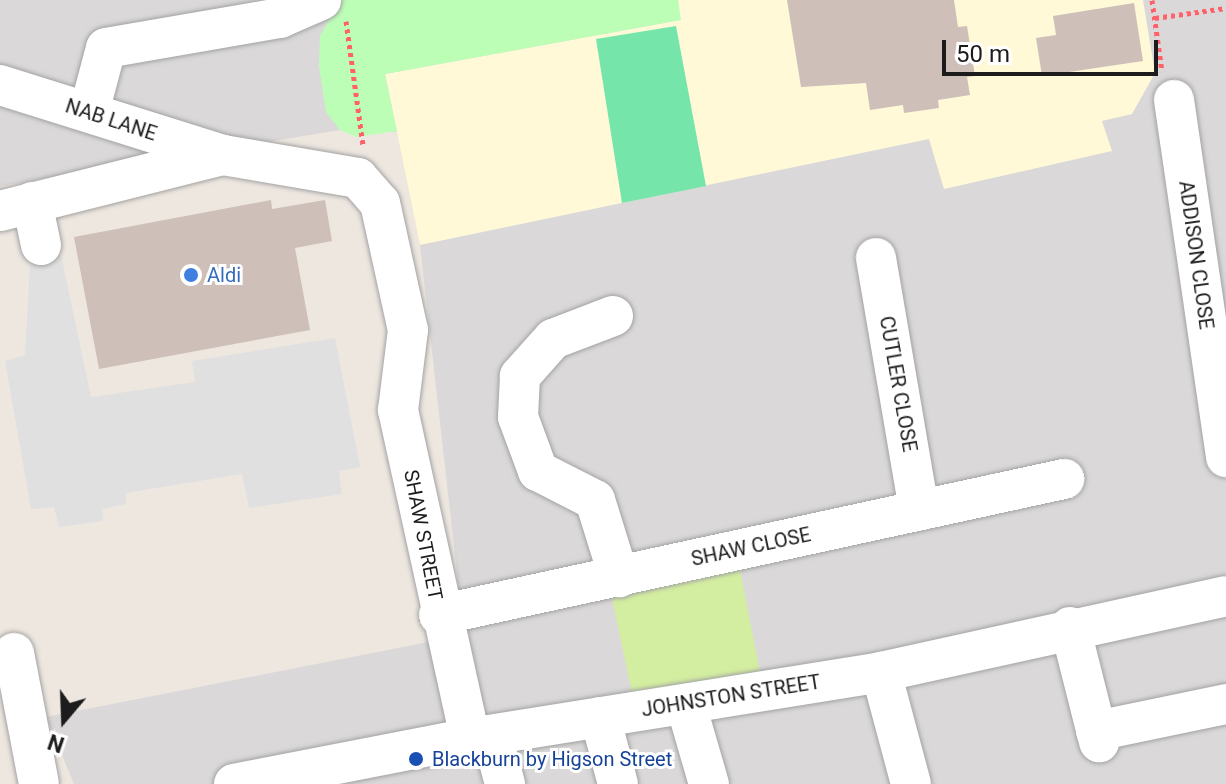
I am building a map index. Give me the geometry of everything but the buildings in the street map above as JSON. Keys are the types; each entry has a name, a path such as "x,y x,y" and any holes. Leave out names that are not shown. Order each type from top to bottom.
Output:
{"street":[{"path":"89,112 106,48 333,7"},
{"name":"NAB LANE","path":"0,85 223,155 369,190"},
{"name":"ADDISON CLOSE","path":"1174,100 1226,457"},
{"name":"NAB LANE","path":"41,245 16,207 223,155"},
{"name":"SHAW STREET","path":"369,190 408,330 398,410 439,615 481,737 505,784"},
{"name":"CUTLER CLOSE","path":"876,258 919,510"},
{"path":"613,316 553,339 520,376 518,417 538,471 595,500 619,577"},
{"name":"SHAW CLOSE","path":"439,615 1064,479"},
{"name":"JOHNSTON STREET","path":"234,784 291,778 481,737 881,672 1070,627 1226,596"},
{"path":"1070,627 1097,736 1226,704"},
{"path":"14,653 39,784"},
{"path":"881,672 911,784"},
{"path":"686,705 709,784"},
{"path":"600,717 618,784"}],"path":[{"path":"1152,0 1164,89 1174,100"},
{"path":"333,7 364,141 369,190"},
{"path":"1155,18 1226,8"}],"shaded area":[{"path":"0,0 1226,0 1226,784 74,784 46,717 464,635 420,245 397,132 340,130 0,186"},
{"path":"678,0 1143,0 1155,73 1132,114 1102,121 1112,151 944,189 929,139 420,245 385,74 680,20"},
{"path":"61,255 91,397 195,382 192,361 335,338 360,467 339,471 342,494 249,508 242,474 126,493 126,504 102,509 103,521 59,527 54,507 31,509 5,361 25,355 30,265"}],"green space":[{"path":"340,0 678,0 681,20 385,74 397,131 356,137 340,130 326,112 319,66 320,36"},
{"path":"676,26 706,186 622,203 596,39"},
{"path":"736,550 764,692 636,712 608,579"}],"place":[{"name":"Aldi","path":"191,275"},
{"name":"Blackburn by Higson Street","path":"416,759"}]}
